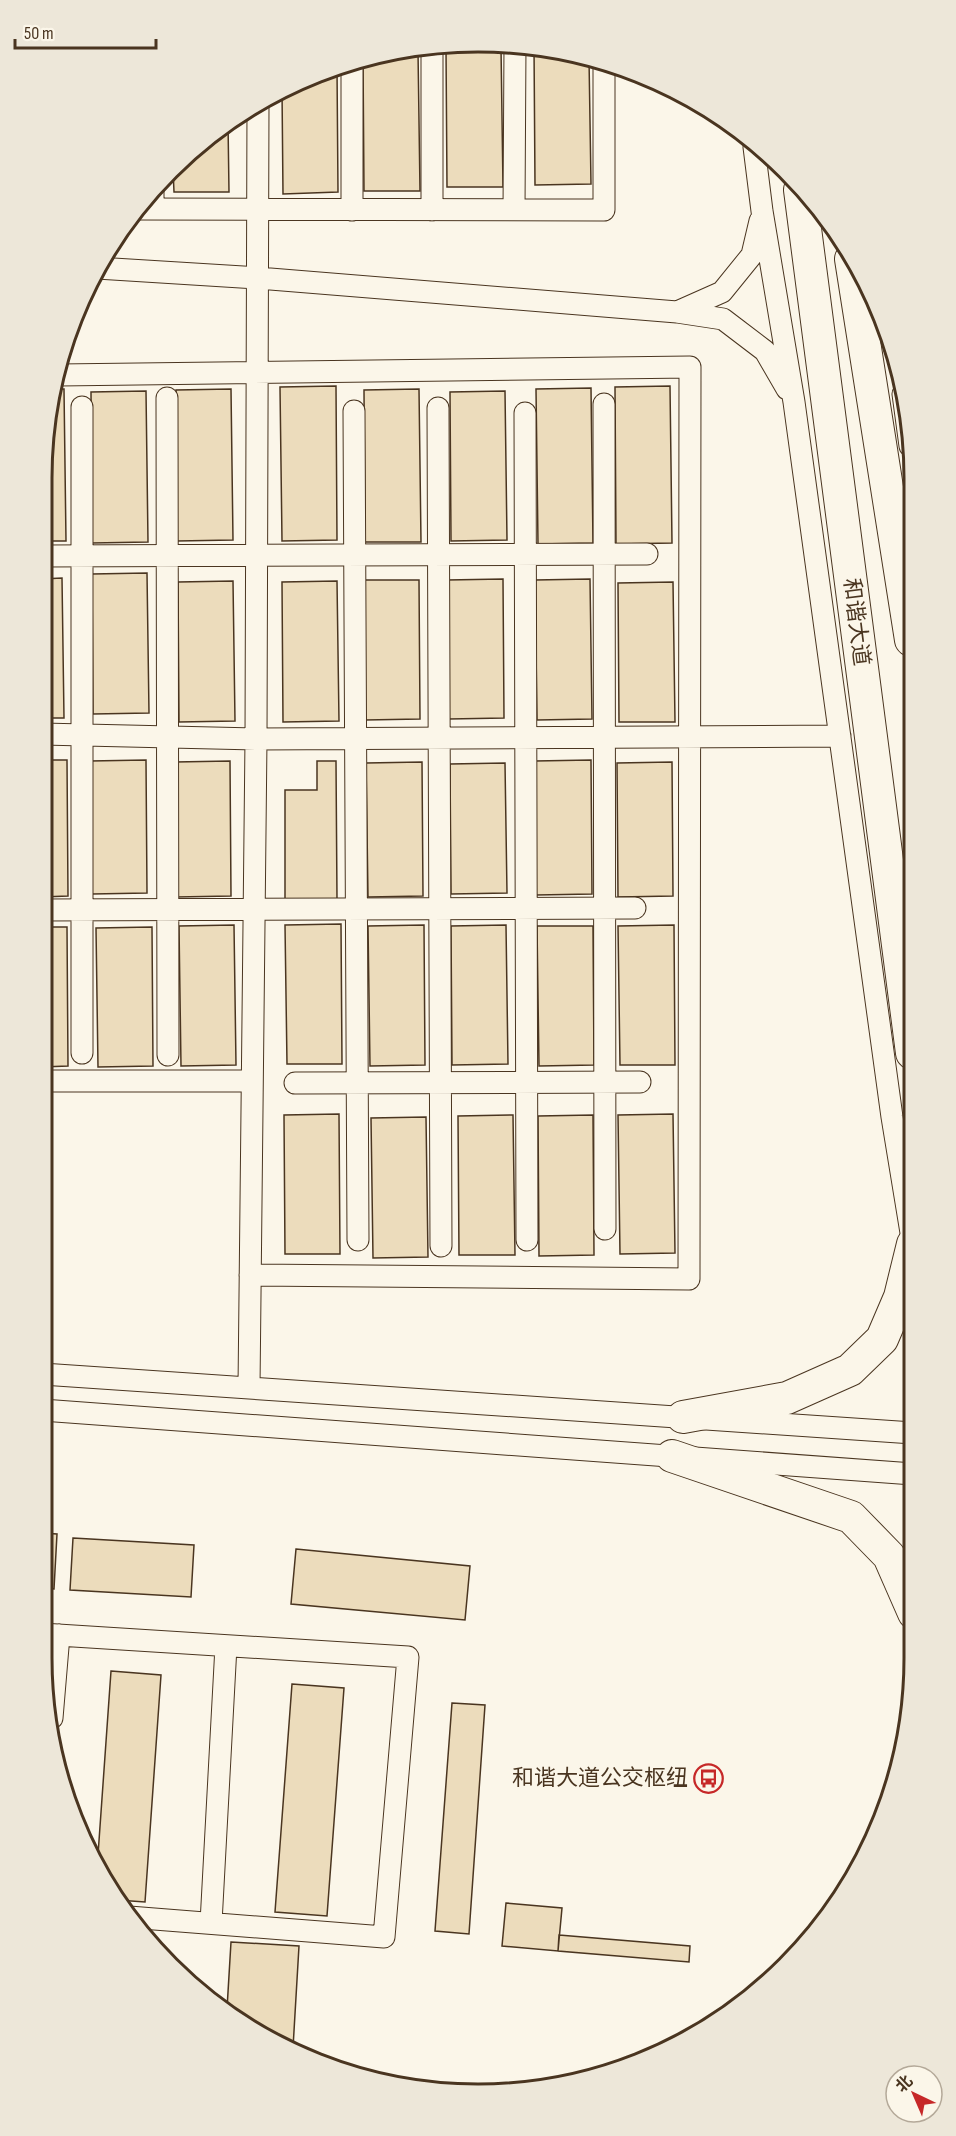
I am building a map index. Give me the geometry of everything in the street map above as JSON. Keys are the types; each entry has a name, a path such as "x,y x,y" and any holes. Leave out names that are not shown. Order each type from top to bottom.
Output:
{"highway":[{"name":"和谐大道","path":"801,201 904,991"},
{"path":"854,280 904,596"},
{"path":"683,1417 787,1398 850,1370 882,1339 900,1297 904,1281"},
{"path":"672,1456 851,1517 889,1556 904,1591"}],"street":[{"path":"514,210 515,54"},
{"path":"432,55 432,210"},
{"path":"352,72 352,210"},
{"path":"154,202 258,209 604,210 604,72"},
{"path":"249,1388 256,739 258,114"},
{"path":"755,155 762,211 794,402 892,1117 904,1190"},
{"path":"677,312 722,292 752,255 762,211"},
{"path":"108,268 677,312 723,319 765,351 794,402"},
{"path":"65,375 690,367 689,1279 250,1275"},
{"path":"167,398 168,1054"},
{"path":"604,404 605,1229"},
{"path":"82,407 82,1053"},
{"path":"438,408 441,1246"},
{"path":"354,411 358,1240"},
{"path":"525,413 527,1240"},
{"path":"52,556 647,554"},
{"path":"52,734 256,739 840,736"},
{"path":"52,910 635,908"},
{"path":"52,1081 252,1081"},
{"path":"295,1083 640,1082"},
{"path":"52,1375 904,1432"},
{"path":"52,1411 904,1473"},
{"path":"52,1635 408,1658 384,1937 141,1918"},
{"path":"211,1923 226,1646"}],"building":[{"path":"446,53 501,53 503,187 447,187"},
{"path":"534,56 589,67 591,184 535,185"},
{"path":"418,57 420,191 364,191 363,68"},
{"path":"337,77 338,192 283,194 282,100"},
{"path":"228,134 229,192 174,192 174,181 197,158"},
{"path":"336,386 337,540 282,541 280,387"},
{"path":"670,386 672,543 616,544 615,387"},
{"path":"591,388 593,543 538,544 536,389"},
{"path":"62,389 64,389 66,541 52,541 53,450"},
{"path":"231,389 233,540 177,541 176,390"},
{"path":"419,389 421,542 365,542 364,390"},
{"path":"146,391 148,542 92,543 91,392"},
{"path":"505,391 507,540 451,541 450,392"},
{"path":"147,573 149,713 93,714 92,574"},
{"path":"52,578 62,578 64,718 52,718"},
{"path":"503,579 504,718 449,719 447,580"},
{"path":"590,579 592,719 537,720 535,580"},
{"path":"364,580 419,580 420,719 365,720"},
{"path":"233,581 235,721 179,722 178,582"},
{"path":"337,581 339,721 283,722 282,582"},
{"path":"673,582 675,722 619,722 618,583"},
{"path":"52,760 67,760 68,896 52,897"},
{"path":"146,760 147,893 92,894 90,761"},
{"path":"591,760 592,894 536,895 535,761"},
{"path":"230,761 231,896 176,897 175,762"},
{"path":"317,761 336,761 337,899 285,900 285,790 317,790"},
{"path":"422,762 423,896 368,897 366,763"},
{"path":"672,762 673,896 618,897 617,763"},
{"path":"505,763 507,893 451,894 450,764"},
{"path":"341,924 342,1064 287,1064 285,925"},
{"path":"234,925 236,1065 181,1066 179,926"},
{"path":"424,925 425,1065 370,1066 368,926"},
{"path":"506,925 508,1064 452,1065 451,926"},
{"path":"674,925 675,1065 620,1065 618,926"},
{"path":"537,926 593,926 594,1065 539,1066"},
{"path":"52,927 67,927 68,1066 52,1067"},
{"path":"152,927 153,1066 98,1067 96,928"},
{"path":"339,1114 340,1254 285,1254 284,1115"},
{"path":"673,1114 675,1253 620,1254 618,1115"},
{"path":"513,1115 515,1255 459,1255 458,1116"},
{"path":"593,1115 594,1255 539,1256 538,1116"},
{"path":"426,1117 428,1257 373,1258 371,1118"},
{"path":"52,1534 57,1534 54,1589 52,1589"},
{"path":"73,1538 194,1545 191,1597 70,1590"},
{"path":"296,1549 470,1566 465,1620 291,1604"},
{"path":"111,1671 161,1675 145,1902 129,1901 98,1850"},
{"path":"292,1684 344,1688 327,1916 275,1912"},
{"path":"452,1703 485,1705 469,1934 435,1931"},
{"path":"506,1903 562,1908 558,1951 502,1946"},
{"path":"559,1935 690,1946 689,1962 558,1951"},
{"path":"231,1942 299,1946 293,2041 227,2002"}],"place":[{"name":"和谐大道公交枢纽","path":"709,1778"}]}
